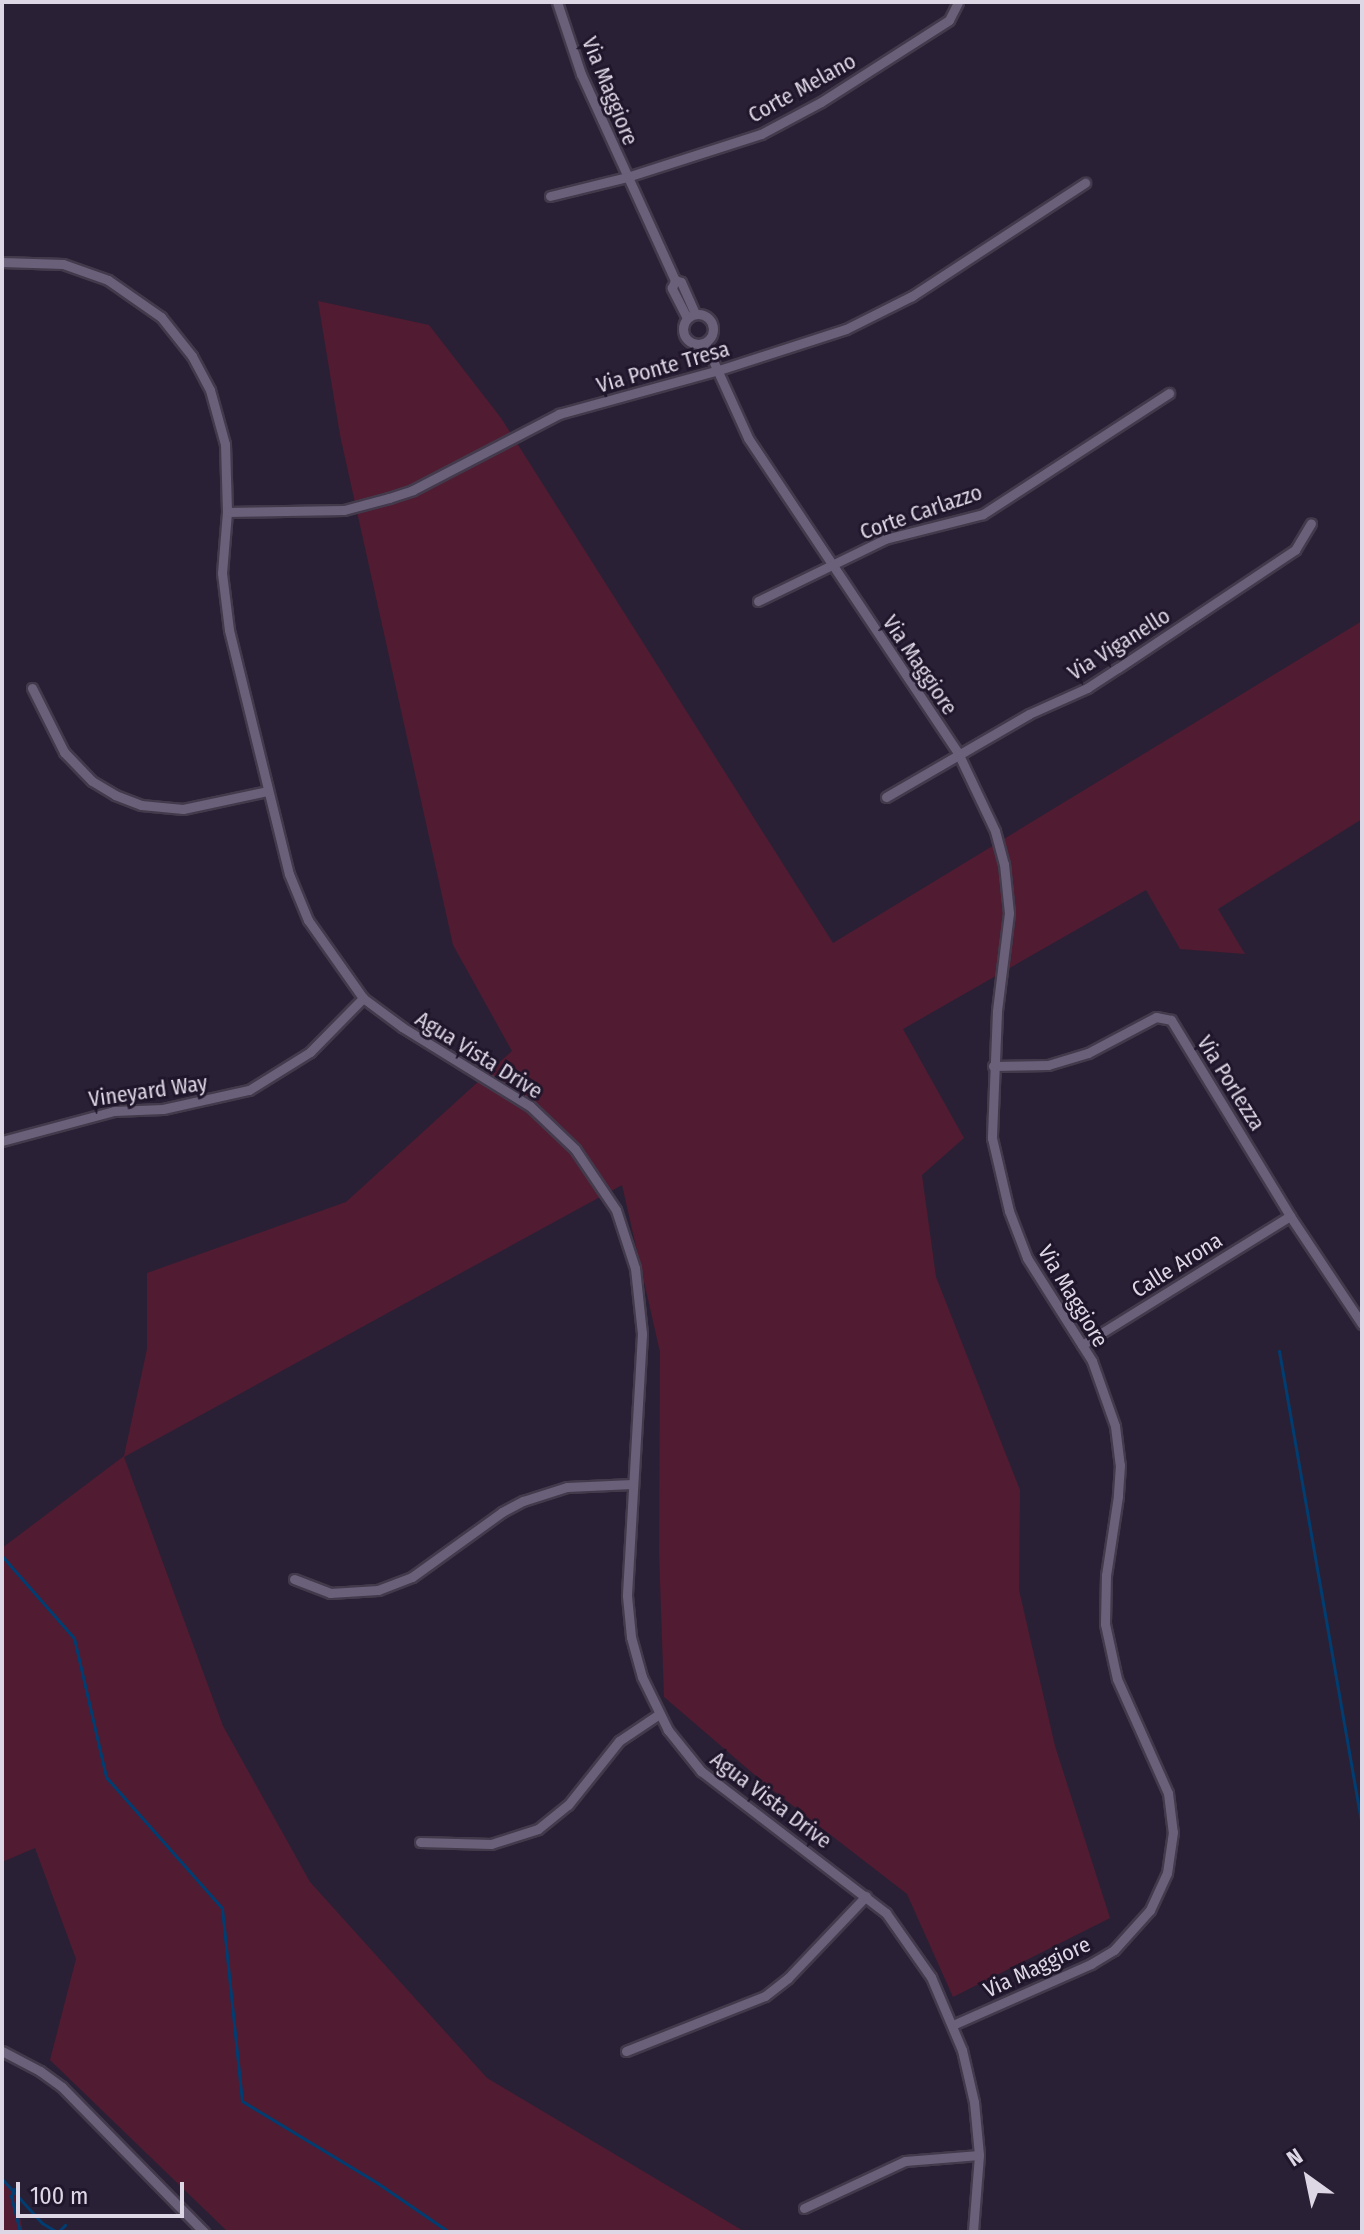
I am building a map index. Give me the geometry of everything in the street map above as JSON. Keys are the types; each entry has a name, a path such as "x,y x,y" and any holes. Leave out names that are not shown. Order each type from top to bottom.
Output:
{"street":[{"name":"Via Maggiore","path":"557,2 581,74 675,280 681,282 691,316"},
{"name":"Corte Melano","path":"550,196 627,177 775,127 821,102 949,20 958,2"},
{"name":"Via Ponte Tresa","path":"227,512 344,510 389,498 413,490 559,414 806,344 897,304 1085,183"},
{"name":"Agua Vista Drive","path":"2,262 53,263 91,273 141,301 169,326 202,373 218,413 225,444 227,512 222,573 229,630 268,791 300,905 321,942 363,998 402,1027 530,1106 575,1149 604,1189 626,1235 639,1291 642,1334 627,1575 628,1617 642,1677 659,1714 679,1746 711,1781 866,1896 886,1913 917,1955 953,2025 974,2102 979,2155 973,2232"},
{"path":"691,316 709,318 713,327 712,336 705,343 696,345 687,340 683,332 691,316"},
{"name":"Via Maggiore","path":"705,343 748,438 958,753 995,831 1007,880 1008,929 993,1066 992,1138 1009,1211 1027,1258 1082,1345 1106,1395 1120,1465 1105,1591 1107,1640 1117,1679 1168,1793 1173,1832 1170,1859 1150,1910 1114,1950 1091,1964 953,2025"},
{"name":"Corte Carlazzo","path":"758,601 885,539 983,514 1169,393"},
{"name":"Via Viganello","path":"886,797 1029,714 1087,688 1295,550 1311,523"},
{"path":"32,688 57,741 72,762 92,781 128,801 155,808 183,809 268,791"},
{"name":"Vineyard Way","path":"2,1141 114,1111 175,1108 249,1090 310,1052 363,998"},
{"name":"Via Porlezza","path":"993,1066 1048,1065 1088,1053 1156,1017 1171,1020 1290,1216 1362,1324"},
{"name":"Calle Arona","path":"1082,1345 1290,1216"},
{"path":"294,1579 330,1593 378,1590 412,1577 502,1512 531,1498 581,1485 632,1484"},
{"path":"420,1842 491,1844 538,1829 568,1805 619,1741 659,1714"},
{"path":"626,2051 765,1996 788,1978 866,1896"},
{"path":"2,2051 40,2071 62,2087 204,2232"},
{"path":"804,2208 905,2161 979,2155"}],"shaded area":[{"path":"318,301 429,325 501,418 833,943 1362,621 1362,819 1218,909 1245,954 1180,949 1146,890 903,1029 964,1138 922,1175 936,1277 1020,1490 1019,1590 1055,1746 1110,1918 953,1997 907,1894 770,1788 664,1697 659,1552 660,1352 622,1185 124,1457 223,1726 310,1882 487,2078 745,2232 228,2232 50,2060 76,1959 35,1848 2,1862 2,1548 124,1456 147,1349 147,1273 346,1202 512,1051 453,945 340,435"},
{"path":"2,2182 14,2189 23,2232 2,2232"}],"waterway":[{"path":"1279,1351 1362,1826"},
{"path":"2,1556 74,1638 106,1777 222,1908 242,2101 376,2182 449,2232"},
{"path":"2,2179 42,2223 57,2232"},
{"path":"14,2189 11,2196 20,2232"},
{"path":"58,2232 65,2225"}]}
